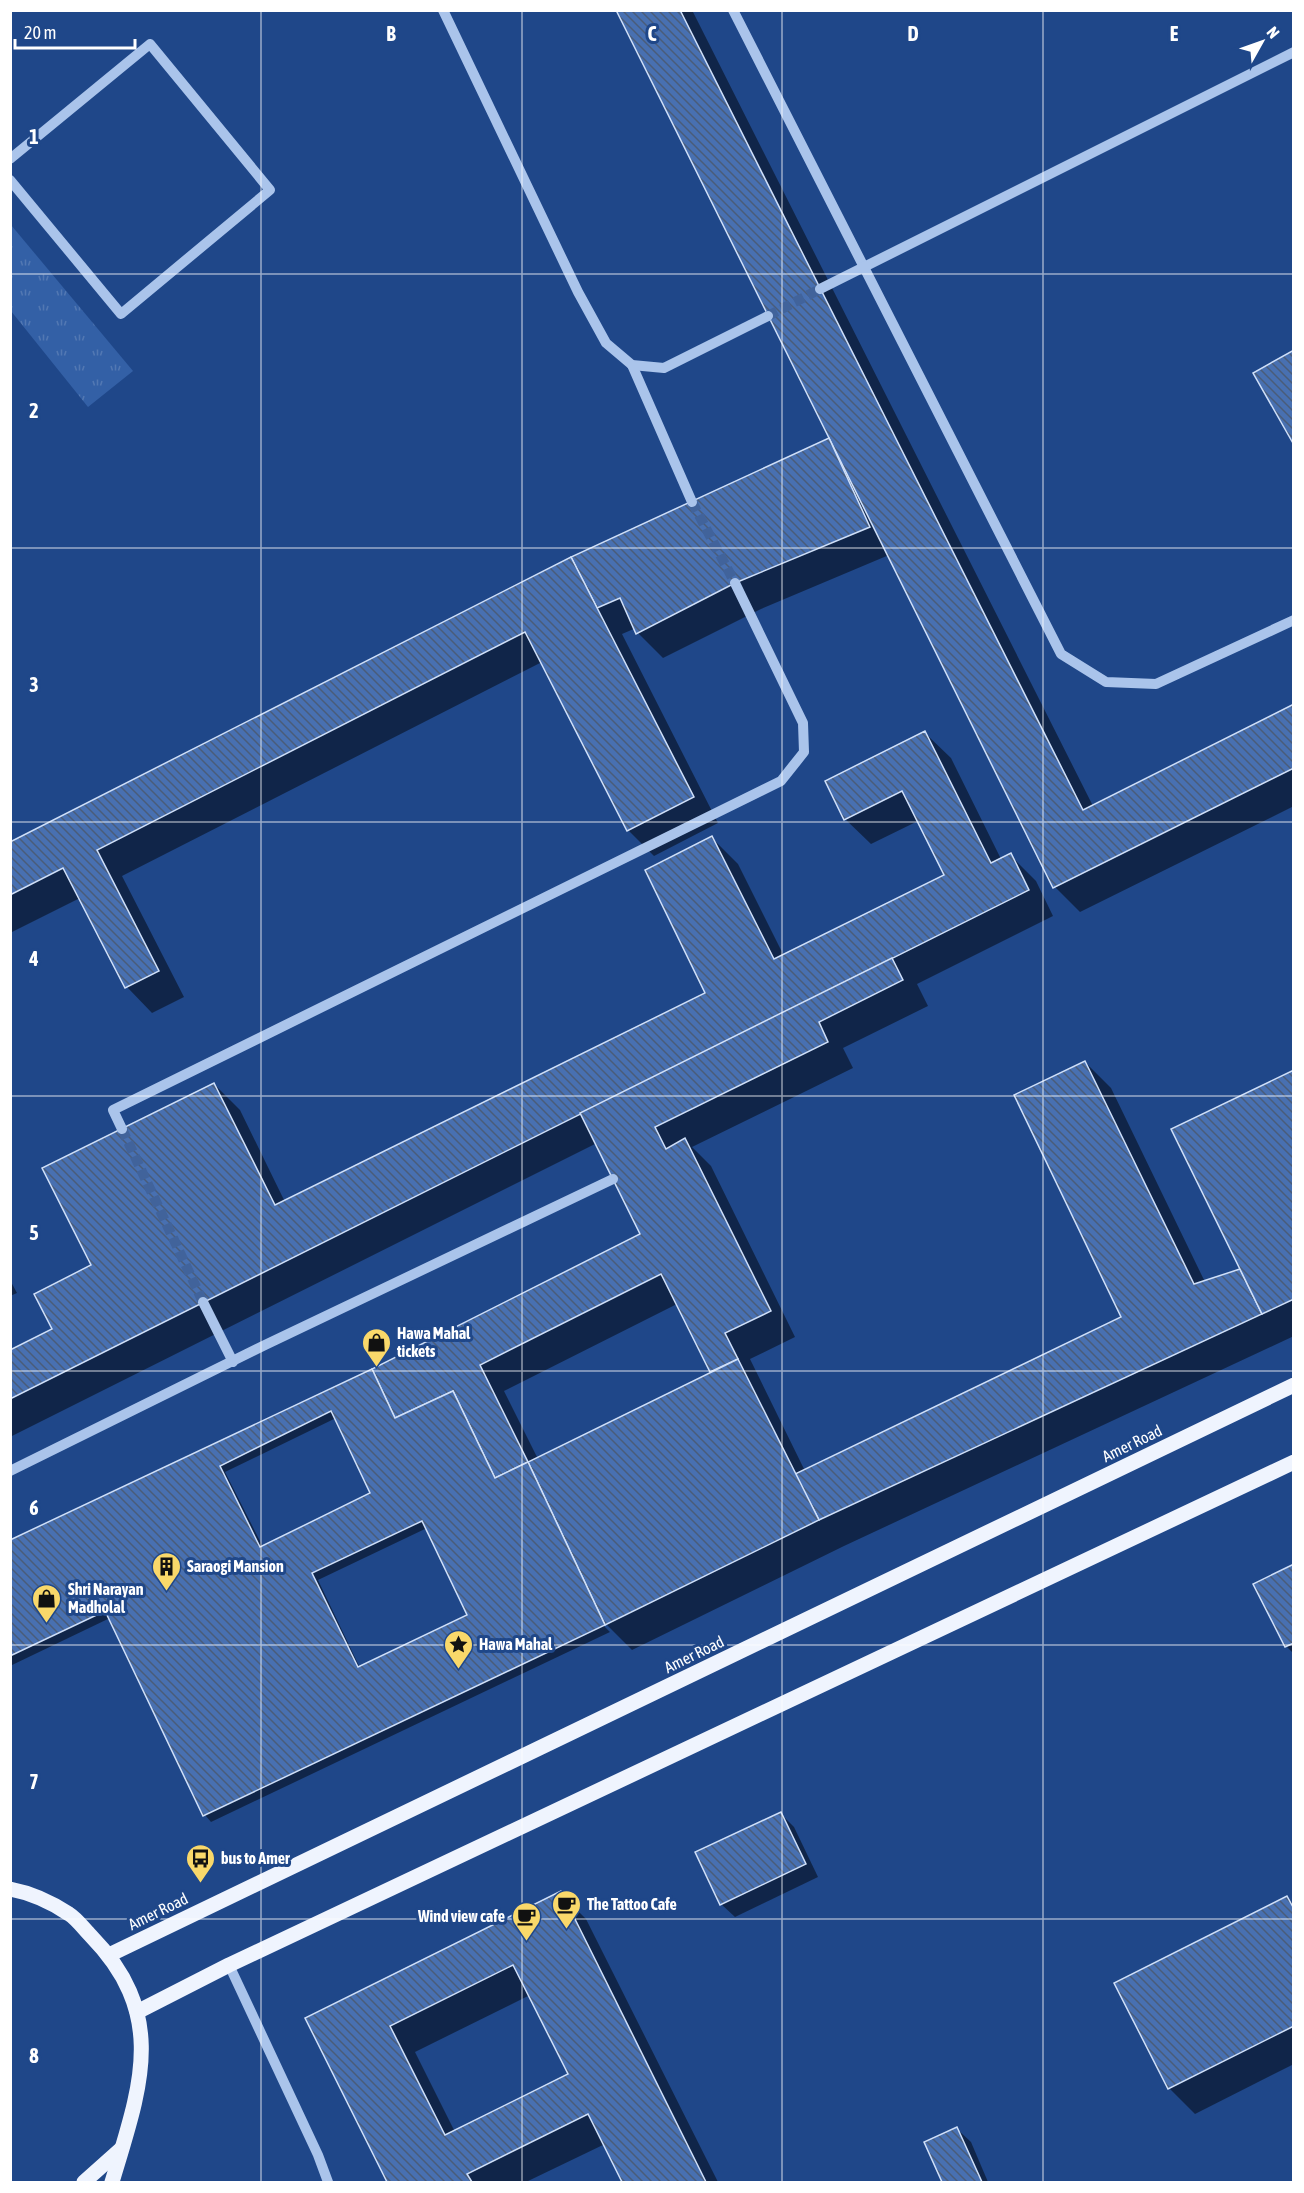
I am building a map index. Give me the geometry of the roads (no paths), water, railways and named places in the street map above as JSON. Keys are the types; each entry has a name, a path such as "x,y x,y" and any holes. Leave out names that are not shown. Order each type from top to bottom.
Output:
{"main road":[{"name":"Amer Road","path":"109,1954 1293,1385"},
{"path":"137,2012 229,1965 1293,1462"},
{"path":"10,1889 26,1892 70,1914 109,1954 125,1979 137,2012 143,2055 137,2098 112,2182"},
{"path":"84,2182 123,2147"}],"street":[{"path":"443,10 578,292 606,343 632,365 692,502"},
{"path":"733,10 1061,654 1106,682 1156,684 1293,620"},
{"path":"10,159 150,45 270,190 121,314 10,180"},
{"path":"820,289 1293,52"},
{"path":"632,365 664,368 768,316"},
{"path":"122,1129 113,1110 781,781 804,752 803,723 735,583"},
{"path":"10,1471 233,1362 265,1344 613,1179"},
{"path":"203,1302 233,1362"},
{"path":"229,1965 318,2155 327,2182"}],"tunnel":[{"path":"768,316 820,289"},
{"path":"692,502 735,583"},
{"path":"122,1129 203,1302"}],"place":[{"name":"Hawa Mahal tickets","path":"376,1368"},
{"name":"Saraogi Mansion","path":"166,1592"},
{"name":"Shri Narayan Madholal","path":"47,1624"},
{"name":"Hawa Mahal","path":"458,1670"},
{"name":"bus to Amer","path":"200,1884"},
{"name":"The Tattoo Cafe","path":"566,1930"},
{"name":"Wind view cafe","path":"526,1942"}]}
